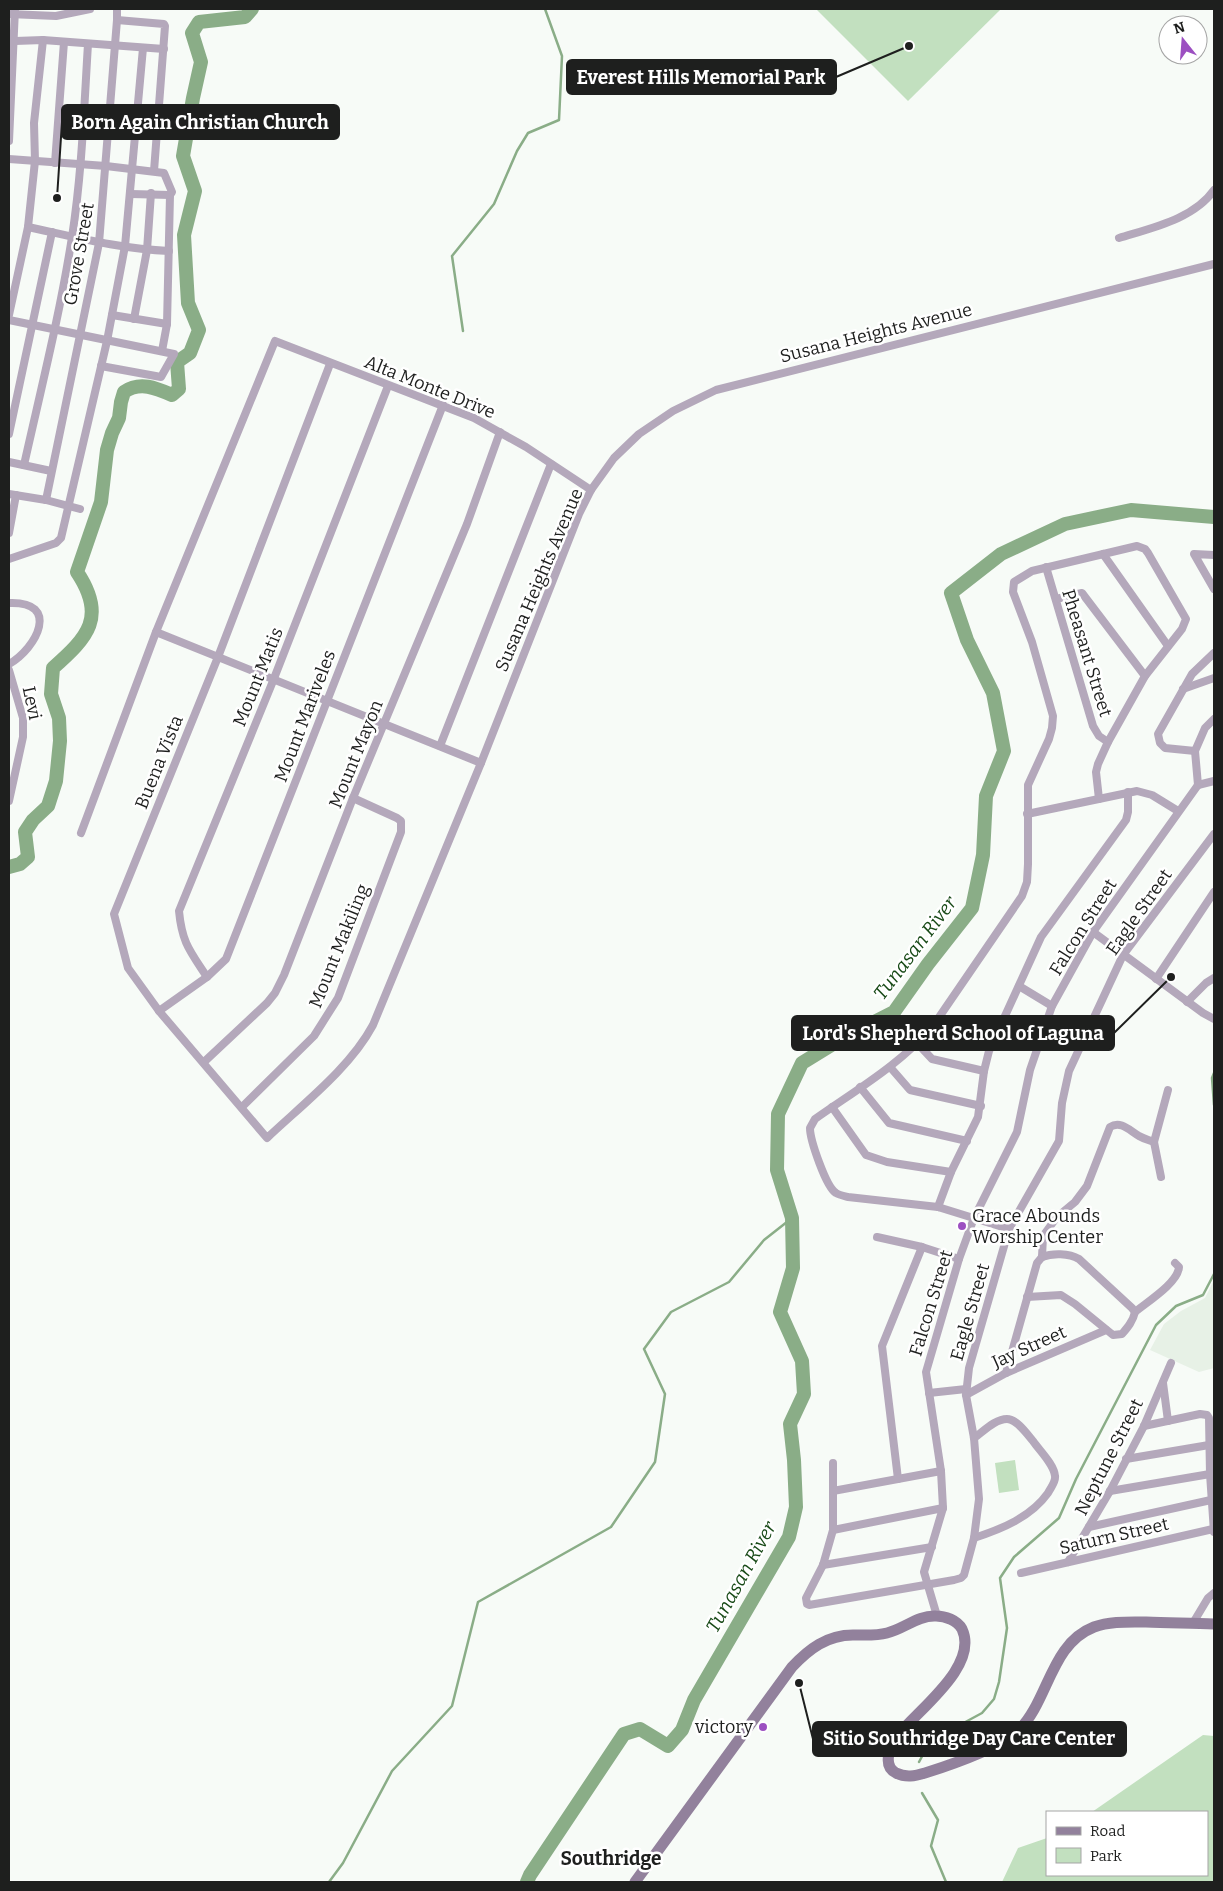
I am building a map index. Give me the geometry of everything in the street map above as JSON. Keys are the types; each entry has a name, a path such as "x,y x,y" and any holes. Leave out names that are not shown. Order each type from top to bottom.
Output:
{"main road":[{"path":"635,1882 792,1667 810,1650 829,1639 850,1635 885,1634 920,1618 937,1616 945,1617 959,1625 964,1636 964,1648 955,1671 894,1741 889,1752 888,1760 893,1771 905,1777 924,1773 964,1758 992,1746 1017,1731 1036,1705 1065,1649 1093,1627 1121,1622 1214,1624"}],"street":[{"path":"9,141 15,41 13,12 56,16 90,9"},
{"name":"Grove Street","path":"46,500 99,243 117,20 116,9"},
{"path":"117,20 164,24 166,28 154,171"},
{"path":"15,41 43,40 164,49"},
{"path":"9,315 28,227 35,161 34,123 43,40"},
{"path":"54,163 64,42"},
{"path":"24,465 54,330 72,236 81,165 88,44"},
{"path":"9,559 59,541 69,507 107,341 125,246 131,194 142,48"},
{"path":"9,159 106,166 164,173 171,191 167,324 162,351"},
{"path":"1119,238 1183,215 1200,204 1214,190"},
{"path":"131,194 151,193 170,195"},
{"path":"134,319 147,250 151,193"},
{"path":"28,227 99,243 168,251"},
{"path":"9,434 52,232"},
{"name":"Susana Heights Avenue","path":"267,1138 351,1059 364,1042 377,1016 481,763 579,514 591,490 614,458 638,434 673,411 716,390 1214,264"},
{"path":"112,315 167,324"},
{"path":"9,320 174,354 161,377 101,366"},
{"name":"Alta Monte Drive","path":"156,632 275,341 330,364 474,418 500,432 591,490"},
{"name":"Buena Vista","path":"267,1138 159,1011 128,968 114,914 218,657 330,364"},
{"name":"Mount Matis","path":"207,977 188,949 181,933 179,911 273,681 388,386"},
{"name":"Mount Mariveles","path":"159,1011 207,977 221,965 229,952 443,406"},
{"name":"Mount Mayon","path":"204,1062 267,1003 281,983 354,798 467,524 500,432"},
{"path":"9,462 51,471"},
{"path":"440,746 551,464"},
{"path":"9,533 12,495 46,500 80,509"},
{"path":"1009,1229 938,1207 848,1197 836,1193 828,1184 810,1133 812,1123 890,1067 918,1044 933,1026 1022,896 1027,882 1028,864 1028,785 1049,739 1053,716 1032,642 1013,592 1014,582 1032,571 1137,546 1145,549 1182,609 1186,619 1182,629 1145,676 1108,742 1096,772 1099,799"},
{"path":"1103,554 1168,646"},
{"path":"1214,555 1194,554 1214,589"},
{"name":"Pheasant Street","path":"1046,567 1093,726 1099,736 1108,742"},
{"path":"1056,599 1082,593 1145,676"},
{"path":"9,603 18,603 32,608 40,620 40,629 36,638 17,659 9,664"},
{"path":"81,832 156,632 273,681 481,763"},
{"path":"1195,751 1166,748 1160,743 1158,734 1192,674 1214,652"},
{"name":"Levi","path":"9,670 23,718 23,737 9,801"},
{"path":"1183,688 1214,678"},
{"path":"1214,718 1206,728 1195,751 1198,785 1214,781"},
{"name":"Falcon Street","path":"937,1616 924,1572 943,1508 941,1471 926,1372 959,1259 974,1218 1017,1132 1030,1070 1052,1006 1093,932 1198,785"},
{"path":"1028,814 1128,792 1144,792 1178,812"},
{"path":"938,1207 951,1172 975,1128 981,1106 984,1071 992,1043 1043,933 1126,820 1128,792"},
{"name":"Mount Makiling","path":"242,1107 314,1036 338,998 401,832 401,821 397,818 354,798"},
{"name":"Eagle Street","path":"927,1584 961,1578 966,1571 974,1538 980,1499 974,1438 966,1392 969,1368 1009,1229 1059,1141 1062,1103 1069,1071 1124,955 1214,834"},
{"path":"1156,979 1214,892"},
{"path":"1093,932 1187,1002 1214,1019"},
{"path":"1187,1002 1206,983 1214,978"},
{"path":"1019,986 1052,1006"},
{"path":"918,1044 932,1059 984,1071"},
{"path":"890,1067 910,1090 981,1106"},
{"path":"860,1087 889,1123 967,1141"},
{"path":"1161,1177 1154,1142 1168,1090"},
{"path":"832,1107 866,1155 887,1162 951,1172"},
{"path":"1042,1257 1043,1236 1057,1218 1075,1202 1087,1186 1110,1127 1115,1124 1121,1125 1129,1128 1137,1135 1154,1142"},
{"path":"877,1237 922,1247 959,1259"},
{"path":"898,1479 882,1346 922,1247"},
{"path":"1006,1373 1037,1262 1042,1257 1048,1255 1075,1257 1135,1312 1174,1279 1179,1267 1175,1262"},
{"path":"1027,1296 1060,1295 1075,1304 1106,1330"},
{"name":"Jay Street","path":"966,1392 1106,1330 1113,1335 1122,1334 1129,1326 1135,1312"},
{"name":"Neptune Street","path":"1068,1562 1110,1491 1144,1426 1171,1363"},
{"path":"1162,1381 1168,1421"},
{"path":"929,1394 966,1392"},
{"path":"1144,1426 1200,1414 1207,1415 1214,1532"},
{"path":"974,1438 1000,1421 1008,1419 1015,1422 1029,1436 1052,1466 1056,1478 1054,1484 1032,1512 994,1532 974,1538"},
{"path":"1126,1459 1209,1445"},
{"path":"833,1463 833,1530 823,1566 805,1602 809,1605 927,1584"},
{"path":"833,1491 941,1471"},
{"path":"1110,1491 1210,1474"},
{"path":"1089,1527 1211,1500"},
{"path":"833,1530 943,1508"},
{"name":"Saturn Street","path":"1021,1573 1214,1532"},
{"path":"823,1566 932,1547"},
{"path":"1193,1623 1208,1598 1214,1593"}],"shaded area":[{"path":"1214,1280 1214,1368 1199,1372 1150,1350 1164,1324 1181,1311 1205,1298"}],"green space":[{"path":"816,9 1001,9 908,101"},
{"path":"1015,1460 1019,1490 999,1493 995,1463"},
{"path":"1203,1735 1214,1736 1214,1882 1002,1882 1018,1848 1046,1838 1046,1876 1208,1876 1208,1811 1093,1811"}],"waterway":[{"path":"9,867 20,864 28,857 25,832 33,820 48,806 56,781 60,741 59,718 51,694 53,668 84,636 92,614 91,602 77,572 101,502 107,450 119,418 124,392 142,386 154,388 172,395 179,389 177,362 190,353 199,330 188,303 184,235 195,191 183,156 201,62 192,33 199,22 245,17 252,9"},
{"path":"463,331 452,256 494,204 517,151 528,133 559,120 562,56 545,9"},
{"name":"Tunasan River","path":"527,1882 624,1734 640,1729 668,1746 682,1730 694,1700 789,1537 796,1507 790,1424 804,1394 802,1361 780,1312 793,1268 792,1218 777,1170 778,1114 802,1063 841,1039 894,1012 928,964 972,908 983,855 986,796 1004,751 993,693 967,640 951,593 1001,554 1065,524 1131,510 1214,517"},
{"path":"1214,1073 1212,1078 1214,1105"},
{"path":"329,1882 343,1863 392,1771 452,1706 478,1602 611,1527 655,1462 665,1394 644,1349 671,1312 729,1282 764,1240 792,1218"},
{"path":"919,1762 926,1749 958,1726 982,1713 994,1699 999,1682 1007,1628 1000,1578 1014,1557 1059,1518 1076,1479 1156,1325 1176,1306 1203,1295 1214,1274"},
{"path":"922,1793 938,1820 931,1846 946,1882"}],"place":[{"name":"Everest Hills Memorial Park","path":"909,46"},
{"name":"Born Again Christian Church","path":"57,198"},
{"name":"Lord's Shepherd School of Laguna","path":"1171,977"},
{"name":"Grace Abounds Worship Center","path":"962,1226"},
{"name":"Sitio Southridge Day Care Center","path":"799,1683"},
{"name":"victory","path":"763,1727"}],"district":[{"name":"Southridge","path":"611,1858"}]}
